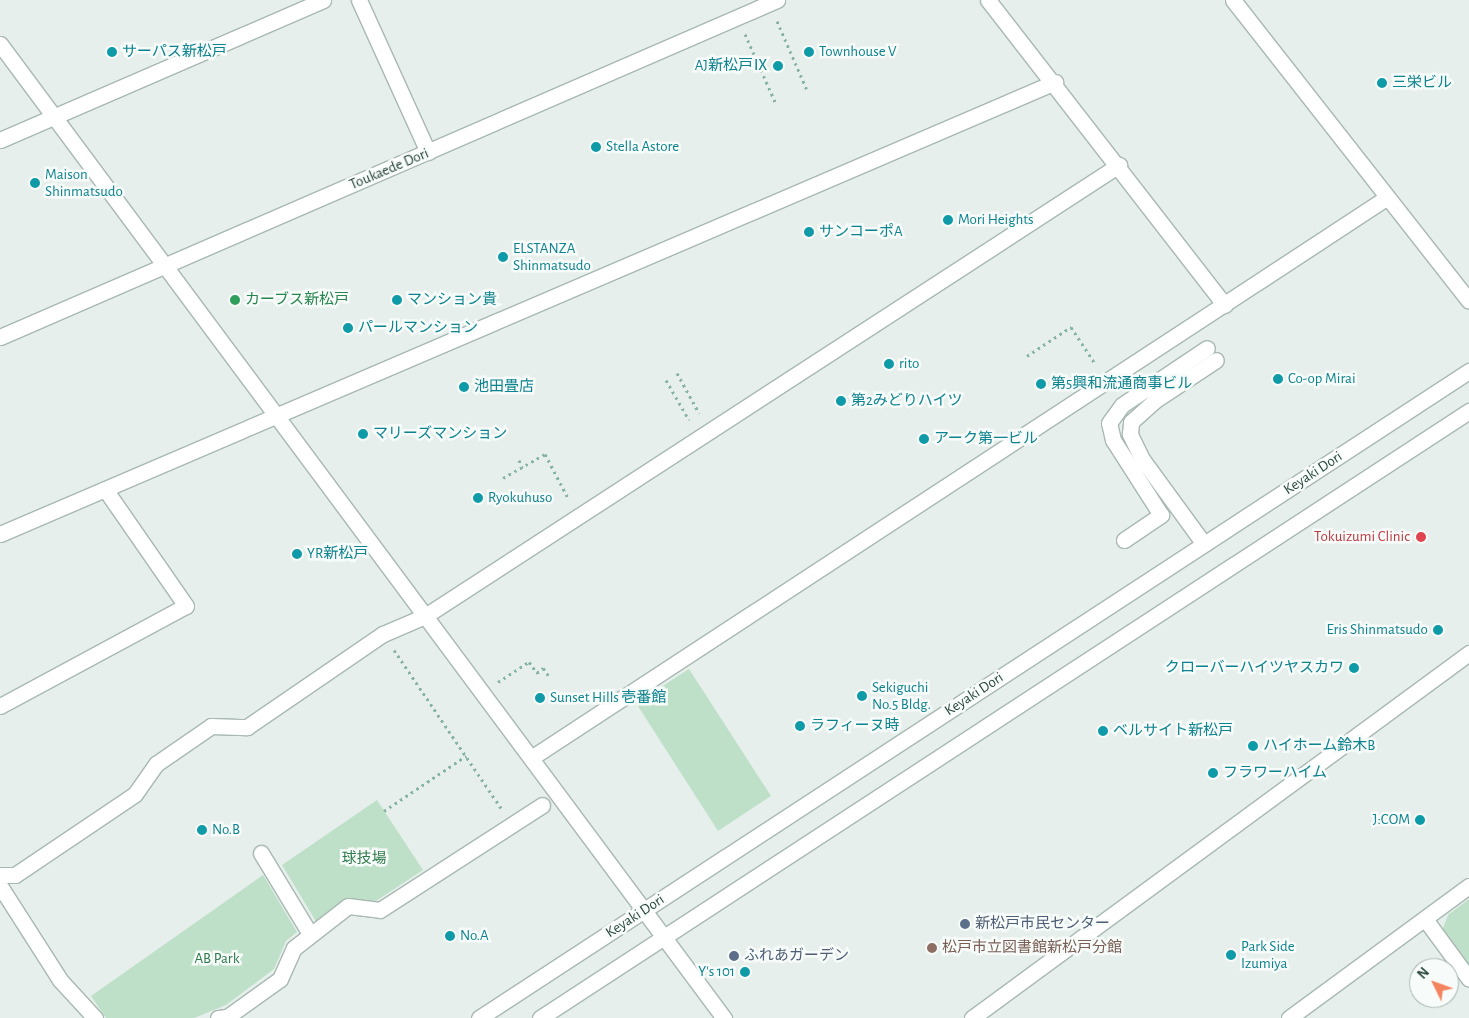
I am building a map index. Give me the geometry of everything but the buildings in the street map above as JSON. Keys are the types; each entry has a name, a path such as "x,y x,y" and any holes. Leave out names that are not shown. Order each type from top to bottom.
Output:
{"street":[{"path":"0,140 323,0"},
{"path":"360,0 428,152"},
{"name":"Toukaede Dori","path":"0,337 777,0"},
{"path":"988,0 1055,82 1225,305"},
{"path":"1233,0 1386,198 1469,301"},
{"path":"0,44 275,417 724,1018"},
{"path":"0,534 1055,82"},
{"path":"0,875 15,875 135,794 156,764 211,726 247,727 383,634 425,616 1119,165"},
{"path":"531,758 1386,198"},
{"path":"1124,540 1161,514 1112,440 1109,423 1122,405 1211,354 1131,422 1130,434 1178,514 1204,544"},
{"name":"Keyaki Dori","path":"479,1018 1469,371"},
{"path":"540,1018 1469,411"},
{"path":"0,706 186,606 104,489"},
{"path":"972,1018 1469,653"},
{"path":"218,1018 227,1017 280,979 294,948 348,906 380,910 542,805"},
{"path":"261,853 310,934"},
{"path":"0,886 60,980 95,1018"},
{"path":"1289,1018 1469,886"},
{"path":"1425,919 1469,979"}],"path":[{"path":"776,20 806,90"},
{"path":"744,34 776,104"},
{"path":"1027,356 1071,327 1107,382"},
{"path":"677,373 704,435"},
{"path":"666,380 704,435"},
{"path":"503,478 545,454 578,516"},
{"path":"519,460 522,467"},
{"path":"391,645 512,824"},
{"path":"492,687 529,662 536,673 544,668 548,675"},
{"path":"384,811 466,756"}],"green space":[{"path":"689,669 771,796 718,831 636,703"},
{"name":"球技場","path":"377,800 423,870 376,901 345,901 317,923 282,865"},
{"name":"AB Park","path":"263,875 297,932 286,941 274,969 226,1005 194,1018 106,1018 91,996"},
{"path":"1469,899 1469,967 1442,931 1448,915"}],"place":[{"name":"サーパス新松戸","path":"112,52"},
{"name":"Townhouse V","path":"809,52"},
{"name":"AJ新松戸Ⅸ","path":"778,66"},
{"name":"三栄ビル","path":"1382,83"},
{"name":"Stella Astore","path":"596,147"},
{"name":"Maison Shinmatsudo","path":"35,183"},
{"name":"Mori Heights","path":"948,220"},
{"name":"サンコーポA","path":"809,232"},
{"name":"ELSTANZA Shinmatsudo","path":"503,257"},
{"name":"カーブス新松戸","path":"235,300"},
{"name":"マンション貴","path":"397,300"},
{"name":"パールマンション","path":"348,328"},
{"name":"rito","path":"889,364"},
{"name":"Co-op Mirai","path":"1278,379"},
{"name":"第5興和流通商事ビル","path":"1041,384"},
{"name":"池田畳店","path":"464,387"},
{"name":"第2みどりハイツ","path":"841,401"},
{"name":"マリーズマンション","path":"363,434"},
{"name":"アーク第一ビル","path":"924,439"},
{"name":"Ryokuhuso","path":"478,498"},
{"name":"Tokuizumi Clinic","path":"1421,537"},
{"name":"YR新松戸","path":"297,554"},
{"name":"Eris Shinmatsudo","path":"1438,630"},
{"name":"クローバーハイツヤスカワ","path":"1354,668"},
{"name":"Sekiguchi No.5 Bldg.","path":"862,696"},
{"name":"Sunset Hills 壱番館","path":"540,698"},
{"name":"ラフィーヌ時","path":"800,726"},
{"name":"ベルサイト新松戸","path":"1103,731"},
{"name":"ハイホーム鈴木B","path":"1253,746"},
{"name":"フラワーハイム","path":"1213,773"},
{"name":"J:COM","path":"1420,820"},
{"name":"No.B","path":"202,830"},
{"name":"新松戸市民センター","path":"965,924"},
{"name":"No.A","path":"450,936"},
{"name":"松戸市立図書館新松戸分館","path":"932,948"},
{"name":"Park Side Izumiya","path":"1231,955"},
{"name":"ふれあガーデン","path":"734,956"},
{"name":"Y's 101","path":"745,972"}]}
